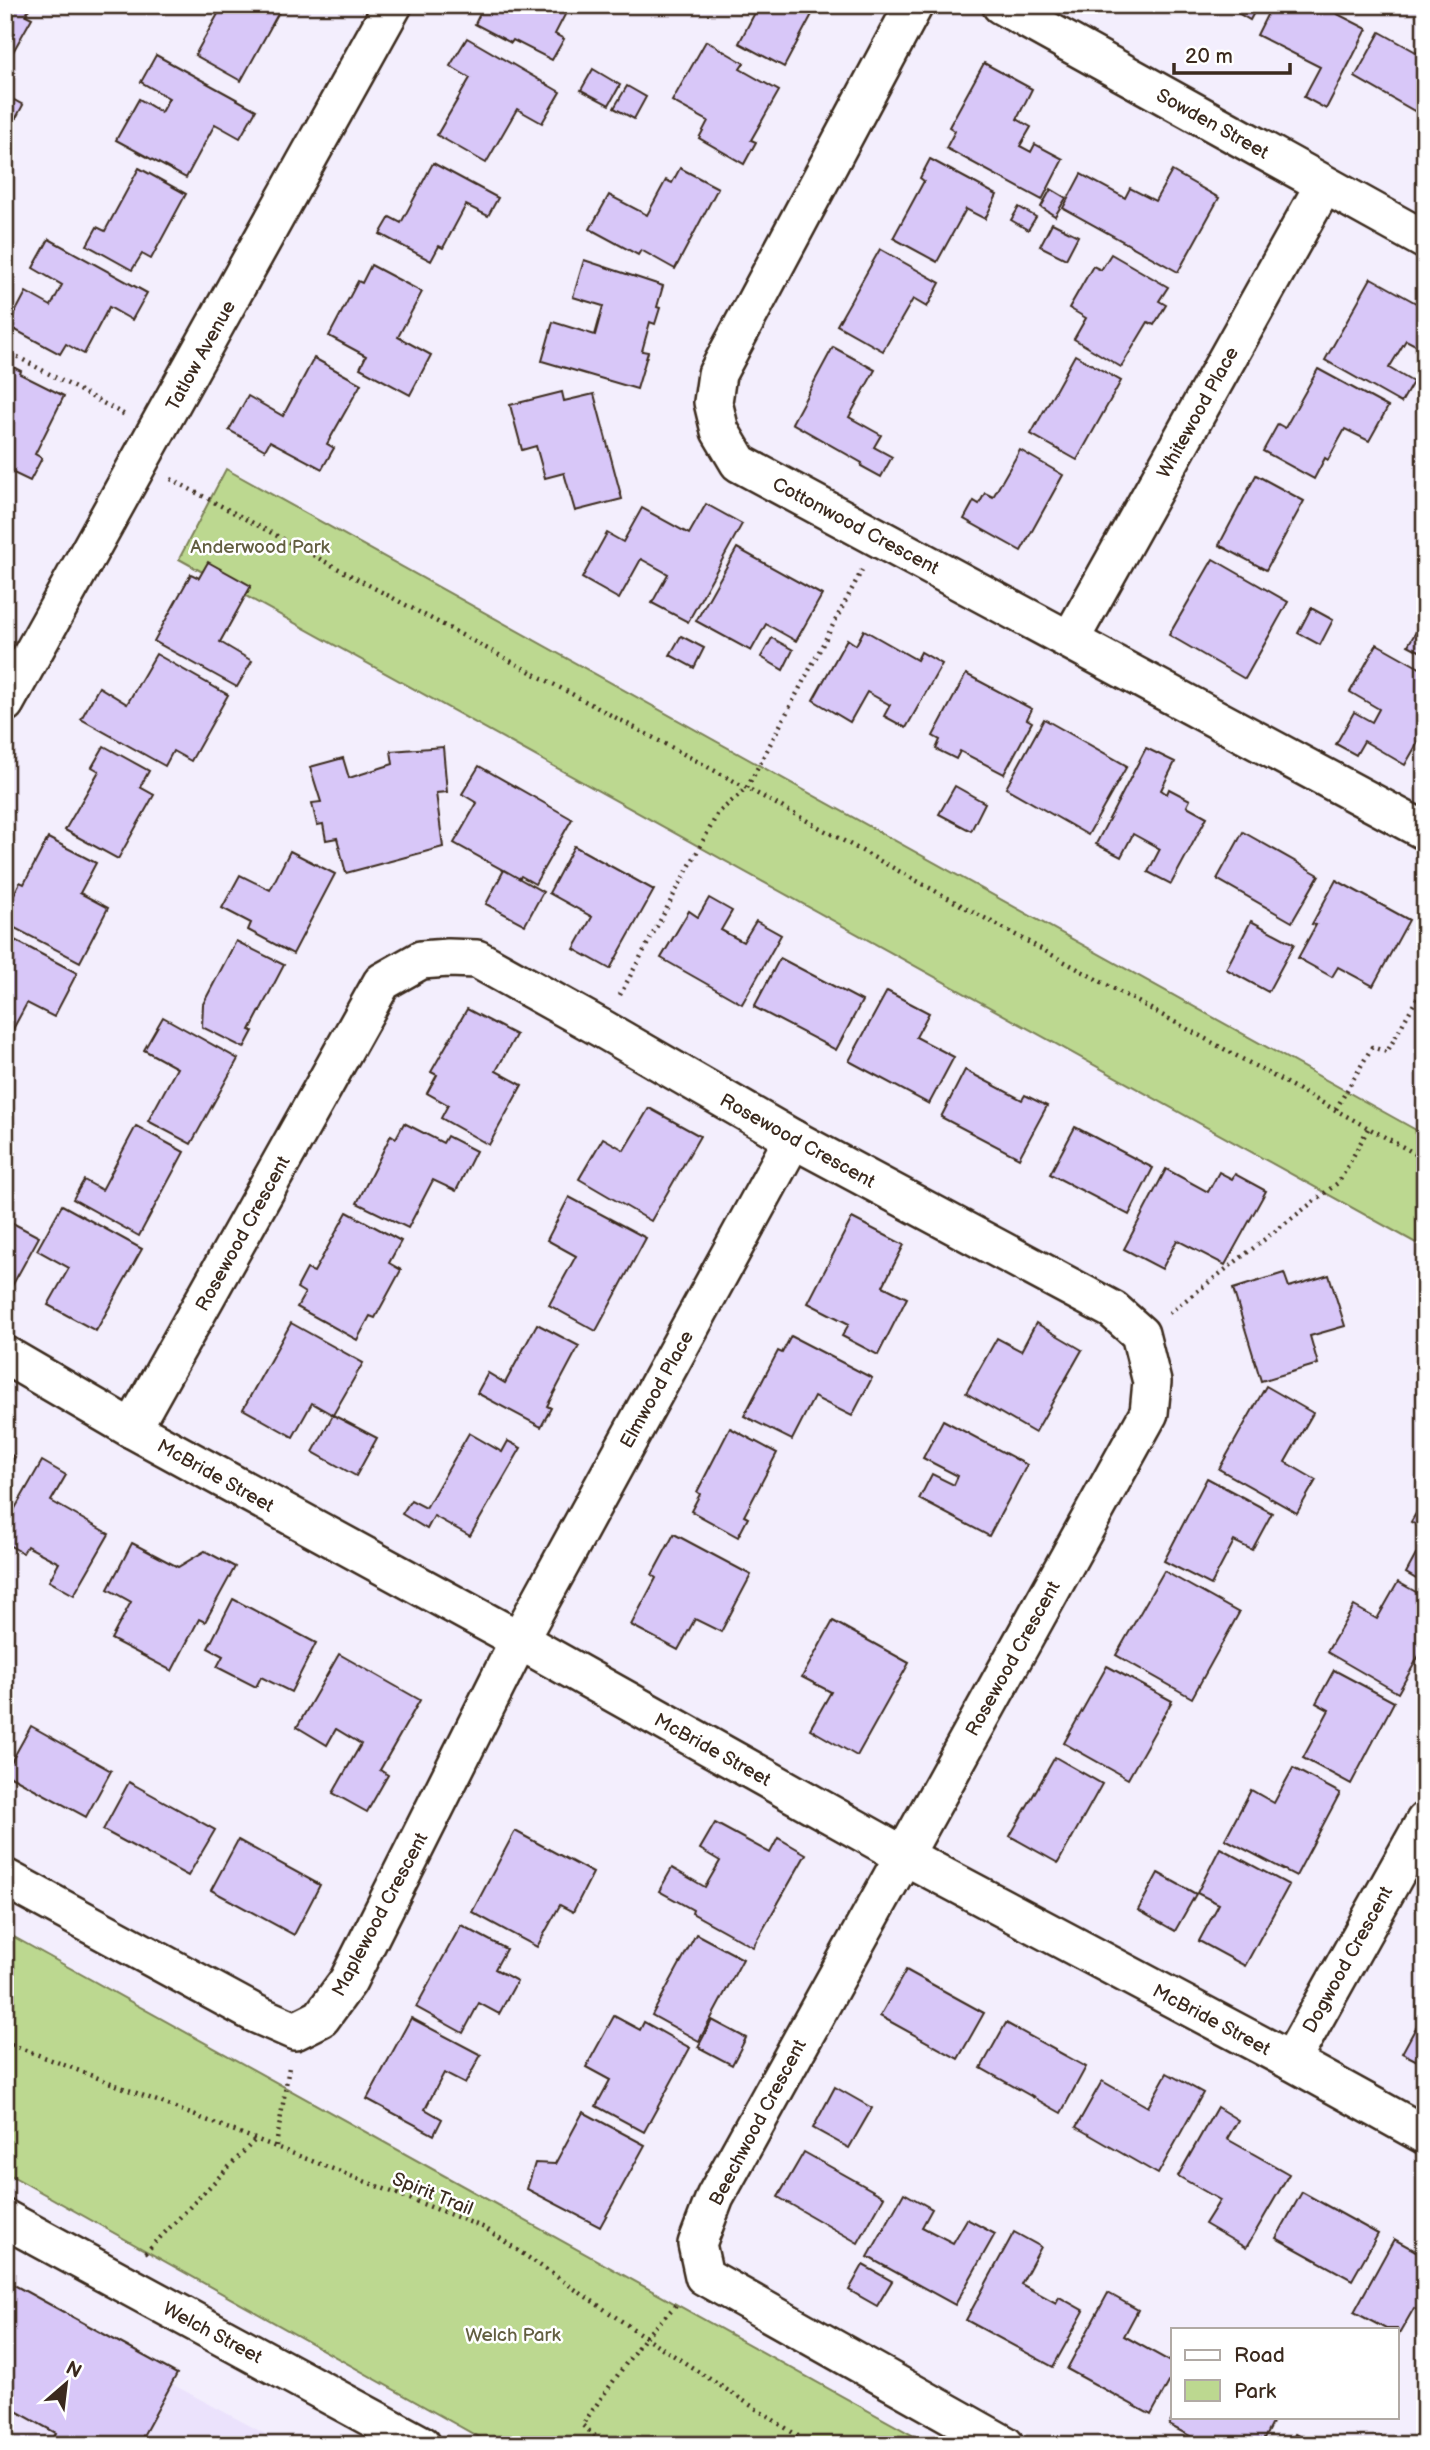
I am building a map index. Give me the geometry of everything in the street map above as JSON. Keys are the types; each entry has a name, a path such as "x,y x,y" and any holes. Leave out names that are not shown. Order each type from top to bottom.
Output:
{"street":[{"name":"Tatlow Avenue","path":"5,703 393,5"},
{"name":"Cottonwood Crescent","path":"914,5 717,374 713,402 720,431 739,463 1425,831"},
{"name":"Sowden Street","path":"1001,5 1425,240"},
{"name":"Whitewood Place","path":"1070,640 1324,185"},
{"name":"Rosewood Crescent","path":"132,1429 382,982 421,960 477,960 793,1139 1113,1310 1140,1334 1152,1382 1149,1413 903,1855"},
{"name":"Elmwood Place","path":"519,1640 793,1139"},
{"name":"McBride Street","path":"5,1355 132,1429 519,1640 903,1855 1425,2135"},
{"name":"Maplewood Crescent","path":"295,2031 321,2018 348,1982 519,1640"},
{"name":"Dogwood Crescent","path":"1291,2061 1425,1821"},
{"name":"Beechwood Crescent","path":"704,2276 697,2244 715,2197 903,1855"},
{"path":"5,1878 256,2014 295,2031"},
{"name":"Welch Street","path":"5,2219 422,2445"},
{"path":"704,2276 1005,2445"}],"path":[{"path":"5,350 130,418"},
{"path":"170,478 747,788 1425,1159"},
{"path":"601,1028 718,813 747,788 879,538"},
{"path":"1336,1109 1372,1046 1387,1052 1425,984"},
{"path":"1140,1334 1339,1182 1368,1129"},
{"path":"276,2146 295,2031"},
{"name":"Spirit Trail","path":"5,2042 485,2228 812,2445"},
{"path":"118,2281 257,2138"},
{"path":"606,2445 582,2426 645,2336 704,2276"}],"shaded area":[{"path":"5,2295 286,2445 5,2445"}],"green space":[{"name":"Anderwood Park","path":"226,469 1425,1135 1425,1248 179,559"},
{"name":"Welch Park","path":"5,1932 930,2445 493,2445 5,2172"}],"building":[{"path":"5,5 31,5 26,15 32,18 5,66"},
{"path":"223,5 266,5 279,12 241,81 195,55"},
{"path":"484,5 496,5 502,9 504,5 570,5 555,34 564,39 552,60 475,24"},
{"path":"759,5 817,5 784,67 739,43"},
{"path":"1224,5 1258,5 1250,20"},
{"path":"1272,5 1320,5 1367,29 1326,109 1304,97 1320,67 1257,35"},
{"path":"1380,32 1425,57 1425,117 1355,77"},
{"path":"467,38 560,92 542,123 517,109 486,163 437,135 470,78 450,66"},
{"path":"706,41 744,63 740,69 779,91 751,140 756,142 744,164 699,138 708,121 672,101"},
{"path":"156,55 256,110 240,138 215,124 186,178 116,140 139,99 161,112 169,98 141,82"},
{"path":"984,63 1032,89 1017,119 1031,127 1020,146 1031,152 1035,144 1063,159 1042,200 946,148 955,131 949,127"},
{"path":"593,69 620,85 609,105 581,90"},
{"path":"627,86 646,97 634,119 614,108"},
{"path":"5,95 23,105 9,131 5,132"},
{"path":"930,159 997,195 985,219 966,209 937,262 893,238 924,181 920,178"},
{"path":"433,163 498,198 488,216 466,205 443,248 439,246 431,261 380,234 390,217 401,223"},
{"path":"139,168 186,194 151,259 142,254 132,270 87,245 97,227 105,231"},
{"path":"680,168 718,188 675,269 641,250 638,255 590,229 609,195 647,215 666,180 672,183"},
{"path":"1172,171 1219,198 1178,272 1063,208 1081,174 1125,198 1130,188 1155,201"},
{"path":"1051,189 1066,198 1055,216 1041,207"},
{"path":"1019,207 1036,217 1028,230 1011,220"},
{"path":"1052,223 1078,236 1066,259 1040,246"},
{"path":"49,239 147,293 132,320 109,307 84,354 66,344 60,354 8,326 26,292 51,306 62,285 33,268"},
{"path":"880,249 940,283 927,307 913,299 883,351 837,325"},
{"path":"1111,254 1168,287 1159,301 1166,305 1154,325 1148,322 1121,367 1074,339 1086,318 1069,308 1093,266 1101,270"},
{"path":"584,260 663,286 655,324 650,322 642,351 648,352 637,389 542,361 553,322 595,335 603,306 573,297"},
{"path":"371,265 422,292 398,337 431,355 410,395 360,368 366,356 329,336 358,281 362,283"},
{"path":"1371,278 1425,308 1425,350 1406,340 1389,368 1413,382 1401,403 1325,360"},
{"path":"833,347 875,370 849,417 881,435 874,447 892,457 881,477 861,466 862,463 792,423"},
{"path":"1075,355 1121,381 1077,460 1031,434"},
{"path":"314,358 361,384 327,444 334,448 322,469 270,441 265,450 229,430 248,396 283,416"},
{"path":"5,363 21,371 20,374 64,396 35,454 42,458 30,481 5,469"},
{"path":"1318,369 1388,407 1369,441 1345,429 1314,479 1263,451 1278,424 1285,428"},
{"path":"562,392 564,401 594,394 622,499 575,511 564,473 545,478 536,446 522,450 510,405"},
{"path":"1020,450 1063,475 1021,551 964,519 974,501 979,504 985,493 993,497"},
{"path":"1256,475 1304,501 1266,570 1219,545"},
{"path":"706,504 742,524 688,622 652,603 668,574 641,559 619,599 582,578 607,533 623,542 642,508 689,534"},
{"path":"737,548 822,595 796,641 766,624 751,651 696,621"},
{"path":"1213,559 1288,602 1245,679 1169,635"},
{"path":"208,562 251,586 220,642 252,661 237,687 154,641 191,574 199,578"},
{"path":"1311,608 1333,620 1320,645 1298,633"},
{"path":"1425,617 1425,654 1408,645"},
{"path":"864,630 917,660 921,652 942,664 906,728 884,716 890,705 867,692 850,722 813,700 847,639 856,645"},
{"path":"681,636 704,648 694,668 670,655"},
{"path":"772,638 793,650 783,670 761,657"},
{"path":"1377,644 1425,671 1425,730 1405,765 1364,741 1356,755 1336,744 1354,712 1372,722 1379,709 1350,692"},
{"path":"156,654 228,695 191,761 173,751 165,766 81,719 99,687 127,704"},
{"path":"966,674 1032,709 1027,719 1032,722 1004,774 960,751 956,759 936,749 940,740 933,736"},
{"path":"1044,719 1127,766 1088,835 1006,788"},
{"path":"104,746 149,771 140,787 154,795 118,859 65,830 99,771 92,767"},
{"path":"443,747 447,792 436,793 443,847 346,873 337,838 326,840 323,824 317,825 312,803 321,802 310,767 343,758 349,778 393,764 391,751"},
{"path":"1146,748 1175,762 1161,790 1167,794 1169,789 1190,800 1187,806 1207,817 1171,884 1148,872 1160,849 1133,834 1121,857 1096,844"},
{"path":"479,766 572,819 535,884 521,876 519,879 454,843 477,803 462,794"},
{"path":"955,786 985,803 971,831 939,814"},
{"path":"1243,832 1319,875 1292,922 1217,879"},
{"path":"48,838 96,863 80,893 108,908 80,962 5,923 5,897 11,900 20,882 24,884"},
{"path":"574,846 654,890 610,969 574,949 592,917 549,893"},
{"path":"290,851 335,874 293,954 248,930 251,923 222,908 240,875 270,890"},
{"path":"504,870 543,892 525,925 486,904"},
{"path":"1336,880 1409,920 1373,986 1338,967 1332,977 1298,958 1316,925 1312,924"},
{"path":"709,898 732,911 721,930 743,942 756,921 781,935 742,1004 661,958 689,911 698,917"},
{"path":"1251,921 1294,944 1268,992 1226,969"},
{"path":"5,935 77,973 54,1017 27,1003 5,1044"},
{"path":"236,941 284,965 250,1030 253,1031 244,1048 202,1027 203,1004"},
{"path":"780,958 862,1001 836,1050 754,1007"},
{"path":"887,991 929,1013 916,1037 954,1057 929,1104 849,1061"},
{"path":"467,1009 516,1035 496,1071 522,1085 489,1145 441,1118 448,1105 427,1093 437,1075 431,1072"},
{"path":"163,1017 238,1059 191,1144 148,1121 177,1068 144,1050"},
{"path":"965,1070 1022,1100 1025,1095 1047,1106 1019,1158 941,1117"},
{"path":"649,1108 700,1136 651,1221 579,1179 603,1138 624,1150"},
{"path":"404,1123 443,1143 447,1136 476,1151 456,1191 433,1180 408,1228 357,1203 391,1135 396,1138"},
{"path":"136,1126 184,1152 139,1236 73,1199 84,1180 102,1190"},
{"path":"1075,1127 1153,1168 1129,1215 1050,1174"},
{"path":"1166,1169 1208,1192 1219,1172 1232,1179 1235,1174 1266,1191 1225,1265 1177,1240 1162,1269 1124,1249"},
{"path":"569,1197 646,1238 596,1331 549,1305 576,1256 547,1240"},
{"path":"62,1205 142,1249 96,1331 48,1305 69,1268 37,1250"},
{"path":"347,1212 401,1241 389,1263 401,1270 375,1318 370,1316 357,1340 297,1307 305,1293 297,1288 307,1269 314,1272"},
{"path":"852,1218 904,1245 883,1286 907,1298 878,1355 842,1336 849,1324 808,1303"},
{"path":"5,1219 39,1237 12,1286 5,1282"},
{"path":"1284,1273 1289,1287 1329,1275 1345,1326 1310,1336 1318,1364 1261,1381 1233,1289"},
{"path":"291,1323 363,1363 333,1415 312,1403 293,1437 243,1409"},
{"path":"1036,1323 1082,1350 1035,1433 966,1393 997,1338 1021,1351"},
{"path":"537,1324 579,1346 547,1406 551,1408 541,1427 477,1393 488,1373 505,1383"},
{"path":"791,1336 872,1378 852,1416 814,1397 792,1440 744,1416 778,1351 782,1353"},
{"path":"1266,1386 1313,1413 1285,1462 1316,1480 1297,1513 1219,1469"},
{"path":"333,1415 377,1438 356,1476 313,1452"},
{"path":"943,1420 1027,1465 989,1536 919,1499 932,1474 954,1485 958,1476 923,1458"},
{"path":"730,1428 777,1453 744,1516 748,1518 738,1537 691,1511 700,1494 697,1492"},
{"path":"469,1433 502,1452 508,1441 521,1448 470,1536 434,1516 427,1529 402,1514 411,1500 426,1508"},
{"path":"5,1452 15,1457 5,1475"},
{"path":"42,1461 66,1475 51,1501 109,1534 74,1595 49,1581 59,1563 27,1546 23,1553 5,1543 5,1526"},
{"path":"1207,1478 1272,1513 1252,1550 1234,1541 1211,1585 1164,1561"},
{"path":"1425,1498 1425,1530 1411,1522"},
{"path":"674,1534 751,1575 721,1632 695,1619 678,1650 631,1625 656,1578 652,1575"},
{"path":"1425,1538 1425,1584 1406,1573"},
{"path":"132,1543 178,1567 205,1551 235,1567 205,1622 199,1619 172,1671 111,1639 131,1602 108,1589"},
{"path":"1164,1571 1239,1613 1192,1698 1116,1655"},
{"path":"1398,1582 1425,1597 1425,1645 1398,1693 1327,1652 1354,1606 1377,1619"},
{"path":"233,1599 316,1643 291,1692 261,1677 256,1687 217,1667 223,1656 208,1648"},
{"path":"833,1621 909,1663 857,1756 810,1729 831,1692 802,1677"},
{"path":"339,1654 420,1700 380,1770 388,1775 367,1812 333,1793 361,1744 336,1729 327,1745 297,1727"},
{"path":"1107,1666 1172,1701 1128,1779 1064,1743"},
{"path":"1334,1670 1394,1702 1351,1784 1303,1758 1329,1710 1316,1703"},
{"path":"5,1711 15,1715 5,1733"},
{"path":"31,1726 111,1771 86,1817 5,1773"},
{"path":"1055,1757 1102,1784 1058,1863 1010,1836"},
{"path":"1293,1768 1340,1793 1296,1876 1225,1839 1251,1790 1274,1803"},
{"path":"129,1782 215,1830 188,1876 103,1830"},
{"path":"715,1823 770,1853 778,1838 806,1854 753,1947 659,1891 672,1868 705,1887 720,1861 700,1849"},
{"path":"515,1831 593,1873 573,1912 560,1905 537,1947 472,1912"},
{"path":"238,1840 320,1885 294,1935 211,1890"},
{"path":"1220,1848 1289,1885 1245,1966 1199,1941 1219,1904 1197,1893"},
{"path":"1158,1873 1196,1894 1175,1931 1138,1910"},
{"path":"461,1925 506,1949 495,1969 517,1981 499,2014 479,2003 463,2033 416,2007"},
{"path":"696,1934 743,1959 699,2041 652,2015"},
{"path":"906,1970 984,2013 958,2059 880,2016"},
{"path":"1425,2011 1425,2065 1402,2053"},
{"path":"614,2016 640,2030 644,2022 690,2048 644,2132 596,2106 610,2080 586,2067"},
{"path":"411,2018 481,2055 465,2084 444,2073 425,2109 442,2119 434,2135 367,2099"},
{"path":"712,2020 746,2038 732,2065 698,2047"},
{"path":"1006,2023 1086,2067 1061,2113 981,2068"},
{"path":"1167,2073 1203,2093 1158,2174 1076,2127 1102,2081 1148,2107"},
{"path":"835,2087 872,2108 849,2148 813,2128"},
{"path":"1217,2107 1238,2120 1227,2139 1289,2174 1246,2248 1205,2224 1220,2200 1178,2176"},
{"path":"583,2112 645,2145 600,2227 527,2189 535,2163 555,2164"},
{"path":"804,2152 884,2197 858,2243 778,2197"},
{"path":"1302,2192 1378,2234 1352,2280 1276,2238"},
{"path":"904,2193 932,2209 922,2227 953,2243 967,2219 995,2234 955,2305 868,2257"},
{"path":"1014,2232 1041,2247 1021,2284 1056,2303 1059,2297 1084,2311 1053,2367 966,2320"},
{"path":"1394,2239 1425,2256 1425,2314 1414,2308 1398,2336 1398,2328 1384,2328 1354,2312"},
{"path":"863,2265 892,2281 877,2306 849,2290"},
{"path":"5,2280 177,2374 138,2445 50,2445 56,2433 5,2405"},
{"path":"1108,2293 1138,2310 1124,2336 1171,2362 1171,2379 1151,2415 1067,2369"},
{"path":"1172,2418 1267,2418 1273,2421 1261,2445 1207,2445 1169,2425"},
{"path":"1295,2434 1315,2445 1289,2445"}]}
